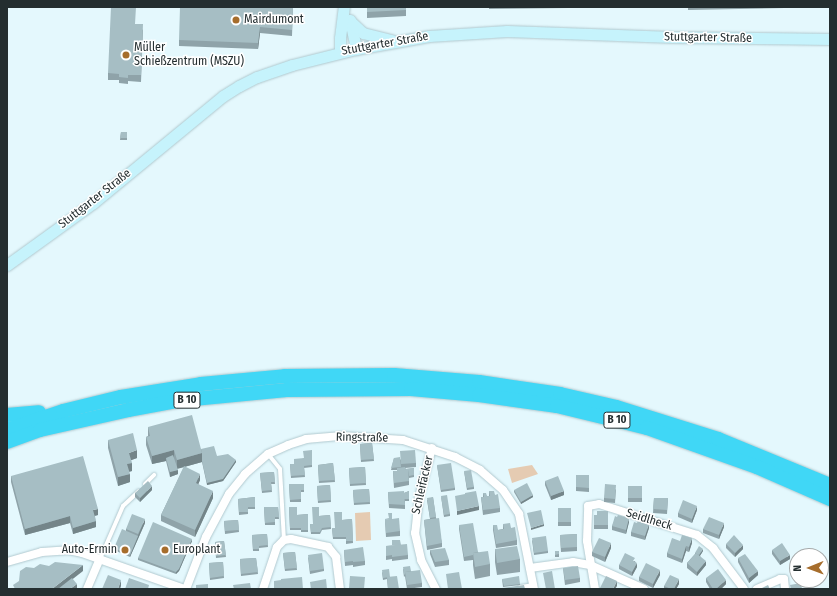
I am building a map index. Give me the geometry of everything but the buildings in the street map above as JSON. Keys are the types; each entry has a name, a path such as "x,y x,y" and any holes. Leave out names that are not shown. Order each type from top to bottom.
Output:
{"highway":[{"name":"B 10","path":"7,430 63,411 121,397 166,389 201,384 286,376 370,374 479,382 560,394 648,416 718,439 830,485"},
{"name":"B 10","path":"7,442 40,430 128,410 190,400 287,390 411,389 479,395 557,406 647,428 757,467 830,499"},
{"path":"7,416 31,414 43,411 63,411"}],"main road":[{"path":"344,8 350,21 356,49"},
{"path":"340,52 340,38 344,8"},
{"path":"350,21 363,33 395,41"},
{"name":"Stuttgarter Straße","path":"7,265 93,202 206,109 239,86 273,71 340,52 429,36 507,31 680,38 830,39"}],"street":[{"name":"Ringstraße","path":"185,589 206,537 229,494 245,474 268,454 306,439 342,436 400,439 432,448 455,457 480,470 503,490 514,504 520,519 534,588 521,589"},
{"name":"Schleifäcker","path":"432,448 418,497 415,533 422,560 436,589"},
{"name":"Seidlheck","path":"590,565 587,541 588,506 600,504 697,535 713,548 744,589"},
{"path":"263,589 277,547 284,540 291,539 328,547 336,557 340,589"},
{"path":"7,562 42,552 68,550 100,559 185,589"},
{"path":"87,589 100,559"},
{"path":"530,568 573,562 590,565 644,589"},
{"path":"590,565 595,589"},
{"path":"757,589 780,579 784,579 785,589"}],"lane":[{"path":"268,454 280,468 284,540"},
{"path":"100,559 123,506 154,475"}],"shaded area":[{"path":"532,465 538,474 512,483 508,469"},
{"path":"370,512 371,540 356,541 355,513"}],"place":[{"name":"Mairdumont","path":"236,20"},
{"name":"Müller Schießzentrum (MSZU)","path":"126,55"},
{"name":"Auto-Ermin","path":"125,550"},
{"name":"Europlant","path":"165,550"}]}
